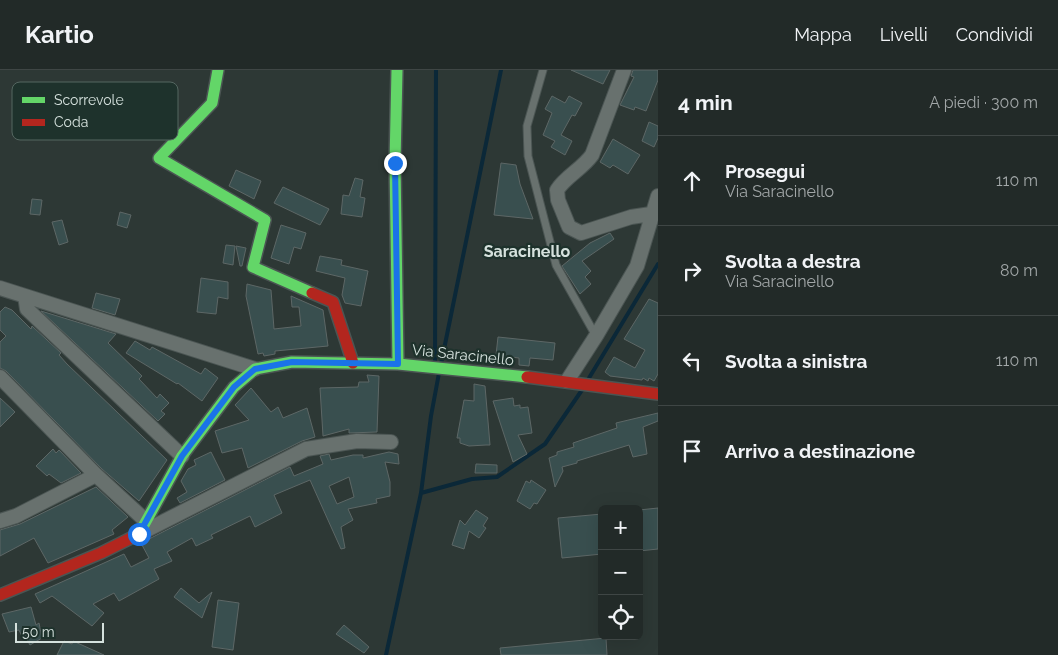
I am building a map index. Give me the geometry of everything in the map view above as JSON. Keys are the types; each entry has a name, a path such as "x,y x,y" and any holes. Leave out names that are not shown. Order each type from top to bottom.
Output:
{"street":[{"path":"178,138 212,103 218,70"},
{"path":"397,70 395,163 402,364"},
{"path":"624,70 592,155 585,164 562,183 557,190 558,200 569,227 581,233 631,217 652,214"},
{"path":"176,140 159,158 265,220 253,267 333,302 353,363"},
{"path":"570,382 636,266 658,196"},
{"path":"0,288 255,369"},
{"path":"25,296 28,309 182,456"},
{"name":"Via Saracinello","path":"139,534 182,456 234,387 255,369 292,362 402,364 658,393"},
{"path":"0,377 96,475 146,521"},
{"path":"0,595 101,553 306,449 357,441 391,442"},
{"path":"0,521 16,516 96,475"}],"lane":[{"path":"543,70 527,126 528,156 556,266 596,336"}],"building":[{"path":"571,70 610,70 603,84"},
{"path":"633,70 658,70 658,80 646,111 635,107 634,110 620,105 634,77 631,76"},
{"path":"552,96 565,103 569,96 582,103 575,116 572,115 561,135 572,141 565,155 551,147 555,141 543,135 552,113 545,109"},
{"path":"649,122 658,126 658,138 654,147 642,141"},
{"path":"613,139 640,155 628,174 613,165 610,168 600,162"},
{"path":"501,163 516,165 520,184 533,219 494,215"},
{"path":"236,170 261,181 254,199 229,186"},
{"path":"355,178 363,180 360,197 365,198 362,217 341,214 343,195 349,196"},
{"path":"283,187 329,209 320,225 274,203"},
{"path":"32,199 42,200 40,215 30,214"},
{"path":"120,212 131,215 127,228 117,225"},
{"path":"62,220 68,242 59,245 52,222"},
{"path":"281,225 306,233 301,249 294,247 289,264 271,258"},
{"path":"610,233 614,239 582,261 591,271 585,277 591,284 580,294 562,266 590,243"},
{"path":"226,245 235,246 233,265 223,263"},
{"path":"236,246 246,248 242,266 240,266"},
{"path":"320,256 342,260 341,265 368,271 361,306 345,303 342,295 345,278 316,271"},
{"path":"201,278 228,282 228,299 218,297 216,314 197,312"},
{"path":"247,284 271,290 274,329 301,326 299,307 292,307 291,296 323,310 328,346 275,351 275,354 264,356 263,353 258,354 246,296"},
{"path":"96,293 120,299 115,315 92,308"},
{"path":"649,299 658,303 658,374 654,381 649,378 648,381 643,378 642,380 610,376 605,372 614,357 635,368 645,350 624,339"},
{"path":"5,307 12,310 31,329 32,326 61,353 59,355 67,364 167,460 139,501 102,469 6,371 0,368 0,342 6,336 0,330 0,312"},
{"path":"41,311 116,334 108,343 142,376 139,379 157,398 160,394 169,403 161,411 165,414 158,421"},
{"path":"498,337 555,343 553,360 530,358 529,366 519,365 519,358 496,355"},
{"path":"135,341 150,350 152,347 201,374 205,368 218,378 202,401 178,383 126,353"},
{"path":"367,375 379,376 377,432 349,433 349,429 323,436 320,388 358,387 359,382 369,382"},
{"path":"474,384 485,386 490,445 469,446 460,443 460,438 457,438 464,400 474,401"},
{"path":"251,388 271,412 278,407 283,418 307,408 315,437 302,441 248,468 242,448 222,453 215,431 249,420 235,405"},
{"path":"0,398 15,412 0,427"},
{"path":"513,398 514,406 520,405 520,408 528,407 532,433 518,435 527,454 513,462 493,401"},
{"path":"658,413 658,421 643,427 647,454 633,457 629,445 577,461 577,463 562,467 563,471 555,487 549,458 557,455 557,452 574,447 573,443 617,428 616,423"},
{"path":"53,449 56,453 59,450 81,473 61,483 49,474 47,476 36,466"},
{"path":"211,452 225,480 180,503 177,498 187,492 181,481 188,469 196,465 194,460"},
{"path":"389,452 398,454 399,464 385,462 390,482 390,496 376,499 377,503 348,509 353,520 341,527 345,548 341,549 310,480 274,495 282,513 255,527 250,516 211,535 213,538 196,546 192,538 167,552 172,561 154,569 159,579 119,601 114,593 93,604 104,613 92,626 52,596 40,603 35,594 124,554 131,567 149,558 142,545 149,539 290,467 294,476 323,464 320,456 329,454 331,460 353,455 363,455 363,458","holes":["349,477 354,497 337,504 329,486"]},
{"path":"476,464 497,465 497,473 475,473"},
{"path":"531,480 546,490 537,504 534,503 530,509 517,501 526,481 530,483"},
{"path":"96,487 128,517 112,530 114,534 48,563 34,538 0,556 0,530 20,524"},
{"path":"658,508 658,549 643,551 643,510"},
{"path":"476,510 488,518 483,526 486,528 479,538 469,531 464,549 452,545 460,520 465,525"},
{"path":"598,514 598,554 562,558 558,518"},
{"path":"181,588 199,603 212,592 202,618 174,597"},
{"path":"218,600 239,603 233,650 212,647"},
{"path":"31,607 36,625 39,623 42,638 30,645 26,638 23,639 19,630 9,632 2,614"},
{"path":"344,625 369,647 364,653 336,634"},
{"path":"598,639 606,640 607,655 501,655 500,648"},
{"path":"64,641 72,644 73,641 104,655 57,655"}],"waterway":[{"path":"435,363 436,70"},
{"path":"441,364 501,70"},
{"path":"589,378 658,264"},
{"path":"386,655 421,493 431,416 439,373"},
{"path":"421,493 472,479 497,477 545,444 582,390"}],"traffic: fast":[{"path":"178,138 212,103 218,70"},
{"path":"397,70 395,163 398,364"},
{"path":"176,140 159,158 265,220 253,267 312,293"},
{"path":"133,537 139,534 182,456 234,387 255,369 292,362 398,364 527,377"}],"traffic: jam":[{"path":"312,293 333,302 353,363"},
{"path":"527,377 658,394"},
{"path":"0,595 101,553 133,537"}],"district":[{"name":"Saracinello","path":"527,251"}],"route":[{"path":"139,534 182,456 234,387 255,369 292,362 398,364 395,163"}]}
